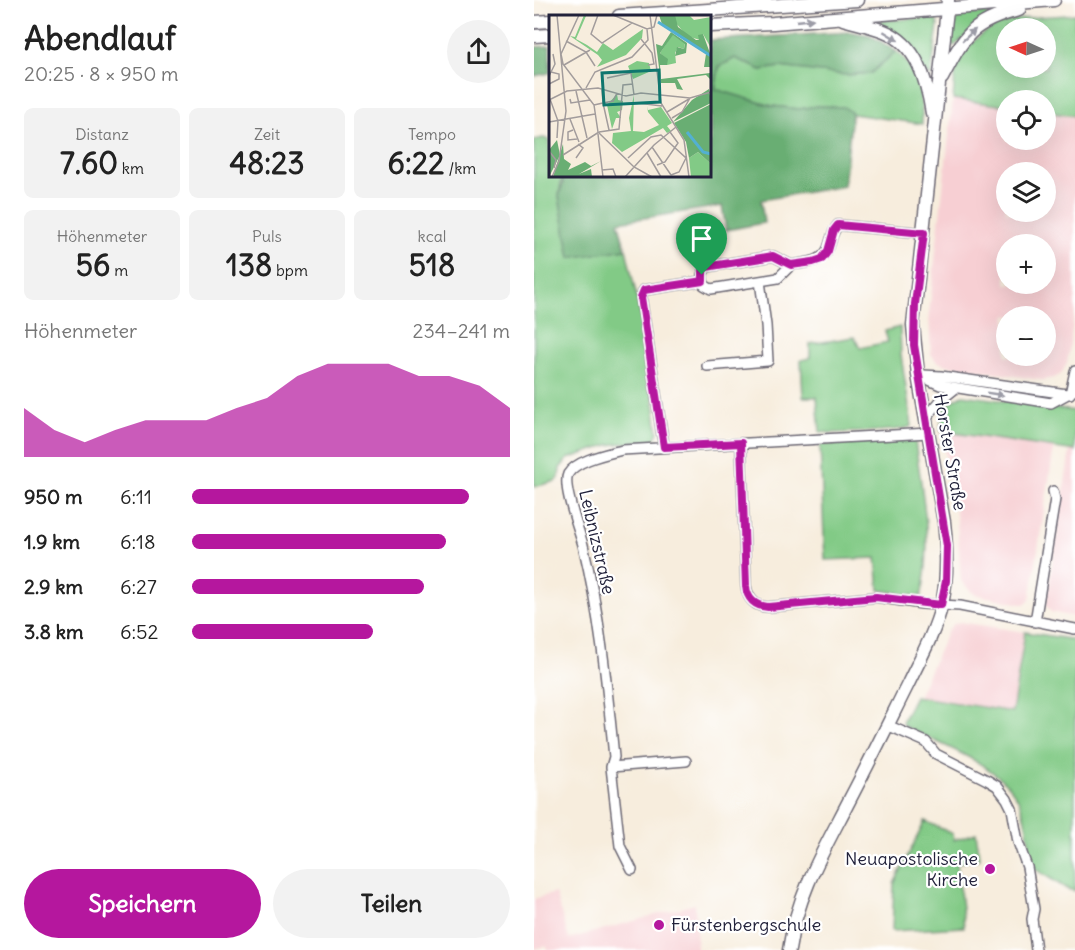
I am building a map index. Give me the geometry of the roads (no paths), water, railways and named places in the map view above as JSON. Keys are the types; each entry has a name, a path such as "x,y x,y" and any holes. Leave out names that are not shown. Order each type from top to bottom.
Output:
{"main road":[{"path":"633,15 857,0"},
{"path":"711,26 773,23 947,5 1054,0"},
{"path":"939,84 954,53 969,34 986,21 1041,2"},
{"name":"Horster Straße","path":"789,950 794,920 802,896 919,662 941,605 946,581 947,546 918,375 913,326 947,5"},
{"path":"837,17 886,32 896,38 914,57 928,89 934,129"},
{"path":"534,22 549,21"},
{"path":"534,36 549,35"}],"street":[{"path":"791,265 773,256 706,267 703,270 703,281 704,285 711,289 778,278 791,265 822,259 828,251 834,230 838,225 924,233"},
{"path":"707,366 768,361 760,280"},
{"path":"664,447 641,297 644,290 703,281"},
{"path":"1072,392 1075,371"},
{"path":"918,375 940,385 1051,402 1072,392"},
{"path":"918,375 1072,392"},
{"path":"926,418 956,387"},
{"name":"Leibnizstraße","path":"632,870 620,846 611,767 614,757 604,653 583,546 567,485 568,474 577,465 600,455 621,450 929,433"},
{"path":"741,443 746,586 748,596 760,607 876,597 960,606 1075,628"},
{"path":"1035,622 1055,499 1053,491"},
{"path":"887,725 926,742 936,754 997,786 1007,799 1027,867 1034,909 1032,919 1036,950"},
{"path":"611,767 686,760"}],"place":[{"name":"Neuapostolische Kirche","path":"990,869"},
{"name":"Fürstenbergschule","path":"659,925"}]}
